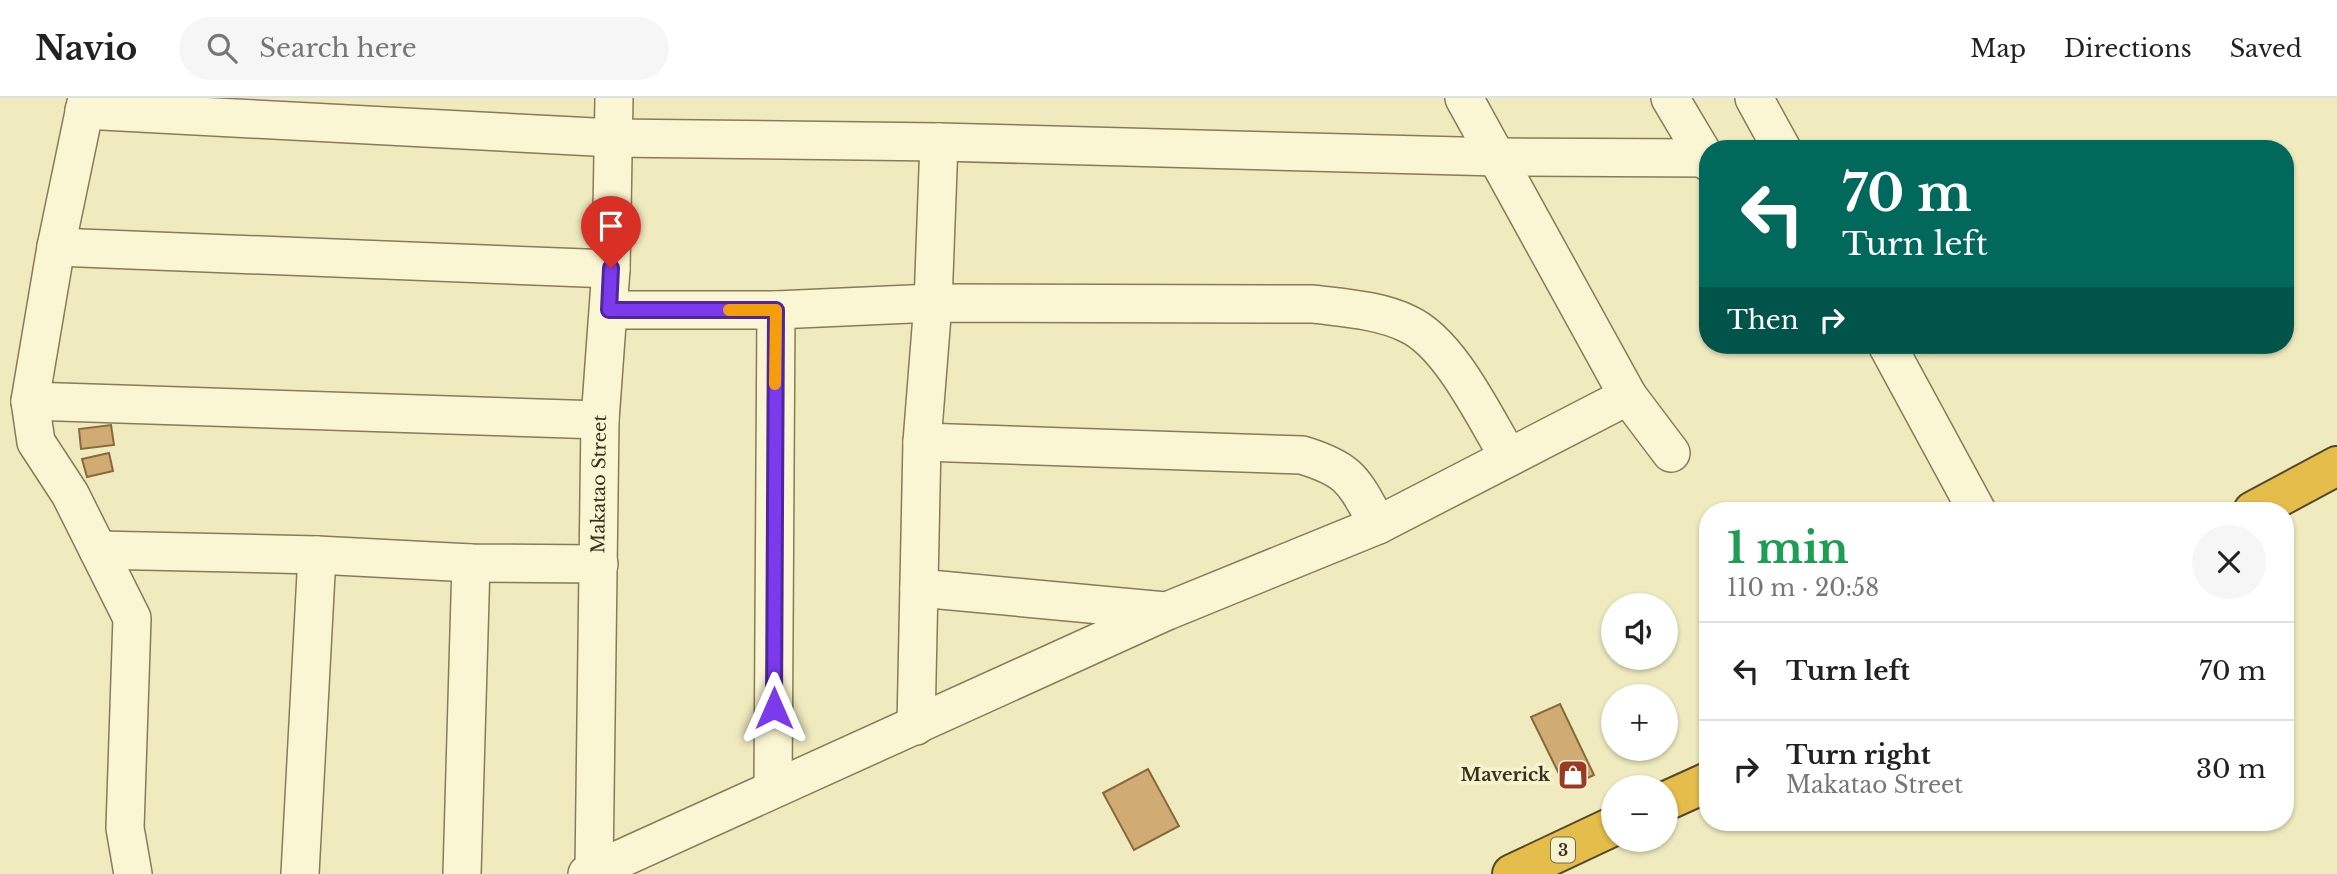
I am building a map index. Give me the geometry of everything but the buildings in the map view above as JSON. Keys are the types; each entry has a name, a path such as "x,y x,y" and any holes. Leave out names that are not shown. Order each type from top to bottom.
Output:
{"highway":[{"path":"2270,502 2337,466"},
{"path":"1678,796 1699,786"},
{"name":"3","path":"1512,874 1601,832"}],"street":[{"name":"Makatao Street","path":"591,872 600,420 611,268 614,98"},
{"path":"1464,98 1629,396 1671,453"},
{"path":"1670,98 1699,145"},
{"path":"1754,98 1777,140"},
{"path":"133,874 125,828 132,618 69,494 36,442 30,401 56,247 86,104 613,138 939,142 1498,157 1699,159"},
{"path":"916,726 922,442 933,303 939,142"},
{"path":"56,247 611,268"},
{"path":"609,310 776,310 933,303 1313,304 1408,323 1429,337 1458,373 1508,456"},
{"path":"773,788 776,310"},
{"path":"1892,354 1972,502"},
{"path":"591,872 1167,611 1378,525 1629,396"},
{"path":"30,401 600,420"},
{"path":"922,442 1302,455 1338,467 1355,484 1378,525"},
{"path":"98,550 317,555 471,563 598,564"},
{"path":"300,874 317,555"},
{"path":"462,874 471,563"},
{"path":"919,588 1167,611"}],"slow traffic":[{"path":"729,310 776,310 775,384"}],"place":[{"name":"Maverick","path":"1573,775"}],"route":[{"path":"611,268 609,310 776,310 774,708"}]}
